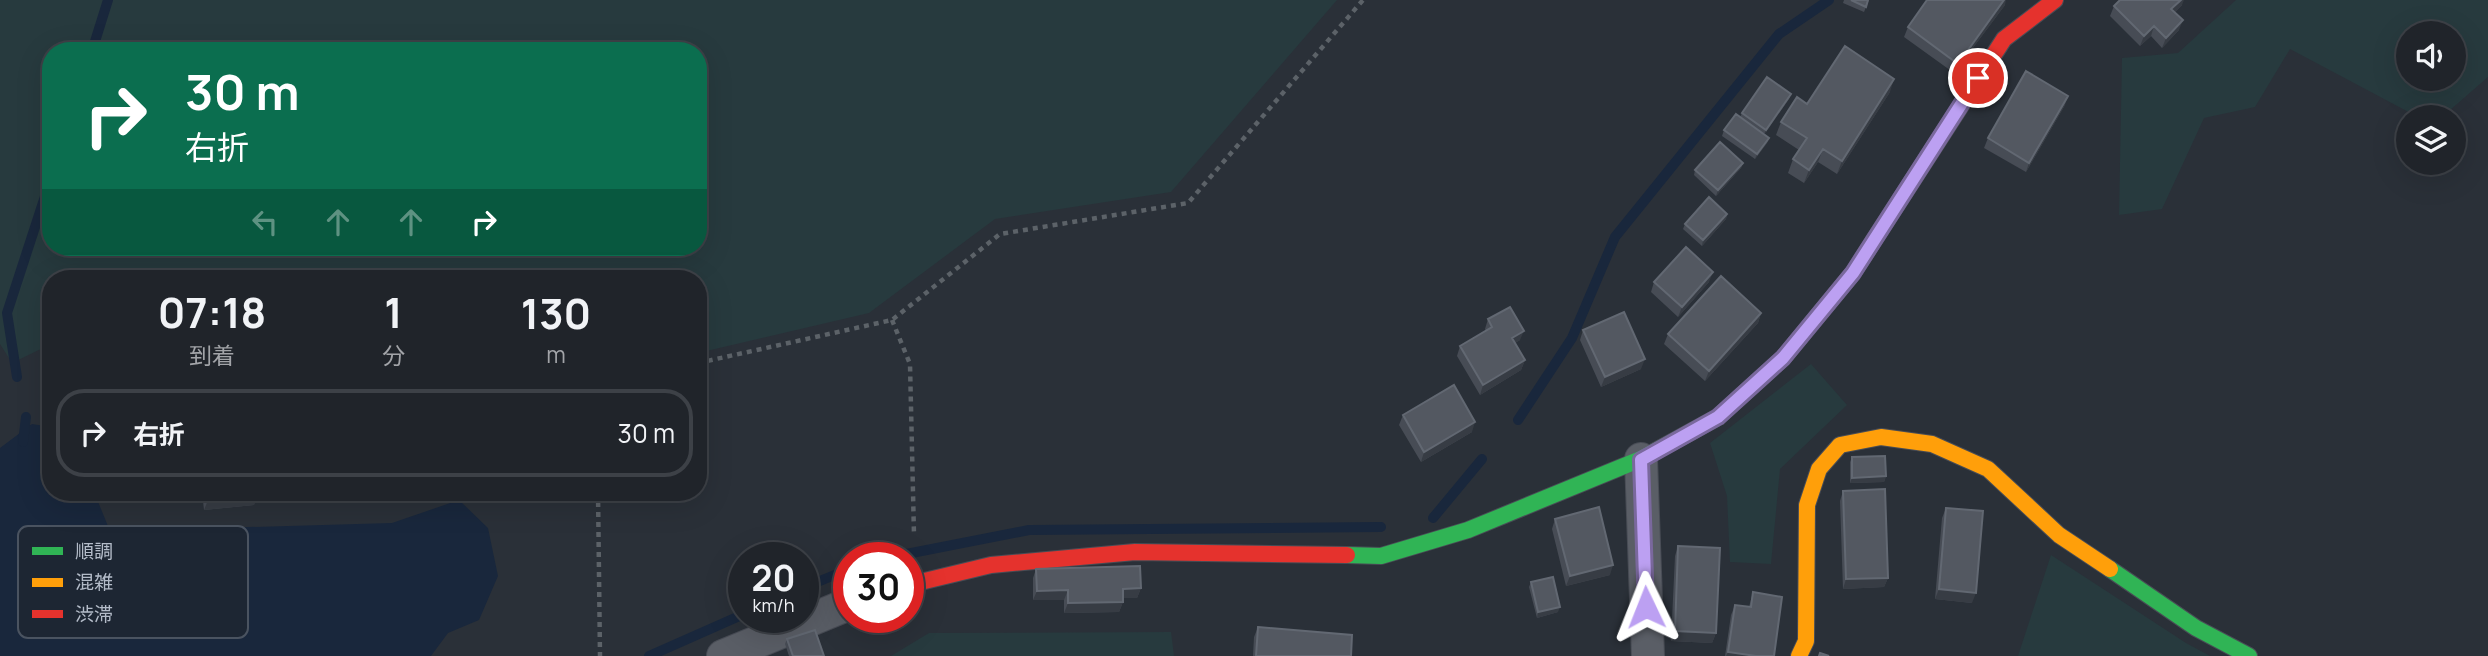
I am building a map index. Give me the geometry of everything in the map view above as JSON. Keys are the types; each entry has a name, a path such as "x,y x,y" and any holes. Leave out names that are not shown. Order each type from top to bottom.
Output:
{"street":[{"path":"924,581 991,565 1135,552 1381,556 1468,530 1641,460 1718,417 1783,358 1853,273 2004,39 2055,0"},
{"path":"1799,656 1806,641 1807,505 1819,469 1840,445 1881,437 1932,444 1988,469 2059,535 2196,628 2249,656"},
{"path":"1641,460 1648,656"},
{"path":"723,656 833,611"}],"path":[{"path":"707,361 892,320 1000,234 1188,203 1363,0"},
{"path":"892,320 910,364 914,535"},
{"path":"598,501 600,656"}],"green space":[{"path":"0,0 1337,0 1171,192 995,219 869,313 707,351 707,270 42,270 42,348 12,363 0,344"},
{"path":"2236,0 2488,0 2488,77 2456,105 2396,105 2290,49 2255,107 2204,118 2162,209 2119,215 2122,58 2178,53"},
{"path":"1811,364 1847,405 1780,469 1771,564 1730,562 1727,496 1710,443"},
{"path":"2051,555 2186,643 2210,656 2018,656"},
{"path":"1171,632 1174,656 891,656 929,633"}],"water":[{"path":"32,424 42,426 42,501 98,501 108,526 18,526 18,638 248,638 248,527 392,523 460,501 488,528 498,576 479,620 448,633 431,656 0,656 0,448"}],"building":[{"path":"1851,0 1868,0 1866,7"},
{"path":"1927,0 2004,0 1958,64 1908,27"},
{"path":"2120,0 2181,0 2171,9 2183,20 2166,38 2154,26 2144,36 2114,6"},
{"path":"1845,46 1894,79 1842,161 1823,149 1809,170 1793,159 1807,138 1781,122 1797,97 1807,104"},
{"path":"2026,71 2068,96 2029,163 1988,138"},
{"path":"1767,77 1791,94 1766,130 1742,113"},
{"path":"1736,114 1769,138 1757,154 1724,130"},
{"path":"1720,142 1743,163 1718,190 1695,170"},
{"path":"1709,197 1727,214 1703,240 1685,224"},
{"path":"1686,247 1713,272 1682,307 1654,282"},
{"path":"1721,276 1761,313 1709,371 1668,334"},
{"path":"1510,307 1524,331 1512,338 1525,360 1483,385 1460,346 1492,327 1488,319"},
{"path":"1624,312 1645,359 1605,377 1583,330"},
{"path":"1454,385 1475,422 1424,452 1403,415"},
{"path":"1885,456 1886,476 1852,478 1852,457"},
{"path":"1885,489 1888,578 1846,579 1843,491"},
{"path":"1599,507 1613,565 1570,576 1555,519"},
{"path":"1946,508 1983,511 1976,593 1939,589"},
{"path":"1678,546 1720,548 1716,633 1675,631"},
{"path":"1140,566 1141,588 1123,589 1123,602 1068,603 1068,590 1037,591 1036,569"},
{"path":"1553,577 1560,607 1538,612 1531,582"},
{"path":"1753,592 1782,597 1774,656 1728,652 1735,605 1751,607"},
{"path":"1258,627 1352,635 1351,656 1256,656"},
{"path":"816,633 824,656 793,656 787,639"}],"waterway":[{"path":"95,42 108,0"},
{"path":"1518,420 1572,338 1615,237 1779,34 1829,0"},
{"path":"17,377 7,313 42,206"},
{"path":"23,442 26,417"},
{"path":"1433,518 1482,459"},
{"path":"924,551 1029,530 1381,527"},
{"path":"819,581 833,576"},
{"path":"649,656 728,621"}],"traffic: fast":[{"path":"1347,555 1381,556 1468,530 1641,459 1718,417 1783,358 1853,273 1874,240"},
{"path":"2110,569 2196,628 2249,656"}],"traffic: slow":[{"path":"1799,656 1806,641 1807,505 1819,469 1840,445 1881,437 1932,444 1988,469 2059,535 2110,569"}],"traffic: jam":[{"path":"1874,240 2004,39 2055,0"},
{"path":"924,581 991,565 1135,552 1347,555"}],"route":[{"path":"1646,607 1641,460 1718,417 1783,358 1853,273 1978,78"}]}
